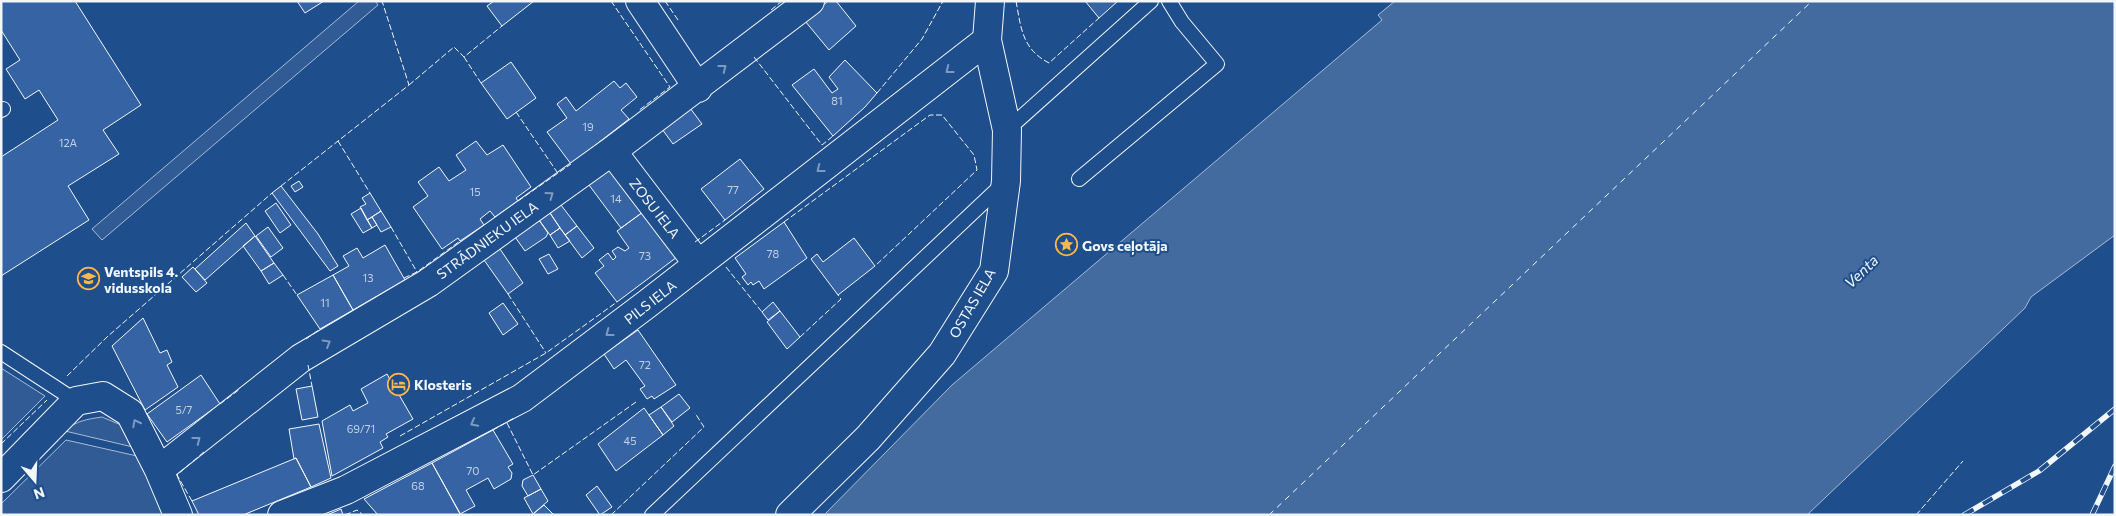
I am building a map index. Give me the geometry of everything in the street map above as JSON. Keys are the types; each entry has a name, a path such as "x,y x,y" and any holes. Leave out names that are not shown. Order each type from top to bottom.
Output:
{"street":[{"path":"640,1 698,88"},
{"name":"STRĀDNIEKU IELA","path":"159,470 301,358 428,283 612,152 810,1"},
{"name":"OSTAS IELA","path":"790,515 868,438 942,354 994,271 1006,181 1007,130 987,40 990,1"},
{"name":"PILS IELA","path":"282,515 346,490 522,398 987,40"},
{"name":"ZOSU IELA","path":"612,152 698,264"},
{"path":"1,478 76,401 103,396 130,413 159,470 178,515"}],"lane":[{"path":"1007,130 1151,1"},
{"path":"1079,179 1217,64 1182,22 1169,1"},
{"path":"652,515 1006,181"},
{"path":"1,352 76,401"}],"shaded area":[{"path":"359,1 375,1 378,5 102,240 92,229"},
{"path":"1,368 45,396 1,440"},
{"path":"102,417 121,425 137,448 65,431 77,423"},
{"path":"66,440 137,456 165,515 1,515 1,504"}],"water":[{"name":"Venta","path":"1395,1 2115,1 2115,235 2031,297 2025,308 1807,515 824,515 952,385 1382,20 1378,15"}],"building":[{"path":"1,1 75,1 141,105 103,130 119,154 68,186 89,220 1,276 1,157 58,120 39,90 25,99 6,69 20,60 1,30"},
{"path":"297,1 324,1 305,13"},
{"path":"494,1 534,1 502,26 487,6"},
{"path":"828,1 836,1 856,26 829,50 805,21"},
{"path":"1085,1 1118,1 1099,18"},
{"path":"845,60 877,93 865,107 833,136 792,85 814,69 832,93 838,89 829,77"},
{"path":"511,62 536,98 507,119 481,83"},
{"path":"614,81 620,88 626,83 637,97 621,110 629,119 571,164 547,132 567,118 557,104 566,97 576,111"},
{"path":"690,108 702,124 673,144 662,129"},
{"path":"476,141 487,155 503,145 531,187 516,198 518,201 495,217 490,211 480,219 484,225 460,241 458,238 442,249 413,207 428,196 418,182 439,167 449,181 466,170 456,155"},
{"path":"740,159 764,189 725,220 701,189"},
{"path":"610,168 643,212 621,228 589,185"},
{"path":"299,181 303,187 295,192 291,186"},
{"path":"281,186 318,234 338,266 330,271 272,193"},
{"path":"370,193 381,211 367,220 360,207 366,204 362,198"},
{"path":"276,203 291,225 280,233 265,211"},
{"path":"561,205 577,226 565,235 550,213"},
{"path":"361,208 372,228 363,233 351,214"},
{"path":"381,211 391,227 381,232 372,217"},
{"path":"643,212 677,257 617,302 595,273 604,266 599,260 608,253 613,260 616,257 612,251 618,247 625,251 629,248 617,231"},
{"path":"550,213 560,228 550,235 539,220"},
{"path":"372,217 377,225 372,228 367,220"},
{"path":"539,220 548,233 546,237 525,251 515,237"},
{"path":"784,222 807,258 764,289 759,281 753,285 751,282 748,285 742,277 746,274 735,258"},
{"path":"246,223 255,236 205,280 195,269"},
{"path":"577,226 594,248 582,258 565,235"},
{"path":"268,227 283,248 271,257 256,236"},
{"path":"560,228 570,241 558,248 550,235"},
{"path":"255,236 274,263 261,271 243,246"},
{"path":"854,238 875,266 838,295 811,259 817,254 823,262"},
{"path":"385,245 405,280 353,310 333,275 349,266 343,256 357,248 363,258"},
{"path":"500,249 523,283 508,294 484,260"},
{"path":"549,254 558,269 548,274 539,259"},
{"path":"274,263 283,275 269,284 261,271"},
{"path":"193,267 207,283 196,292 182,277"},
{"path":"333,275 353,310 320,329 297,295"},
{"path":"773,302 780,311 768,320 762,312"},
{"path":"503,303 518,324 503,335 489,313"},
{"path":"780,311 800,337 787,349 767,322"},
{"path":"143,318 160,353 167,350 172,362 167,365 178,387 145,410 112,346"},
{"path":"638,330 676,385 654,399 652,396 647,399 640,389 645,386 626,360 614,369 604,354"},
{"path":"387,374 413,419 386,434 388,437 380,442 383,448 332,476 322,421 350,405 353,411 368,403 361,389"},
{"path":"201,375 220,404 167,442 147,414"},
{"path":"312,386 318,417 302,420 296,389"},
{"path":"679,394 690,408 672,422 661,407"},
{"path":"661,407 674,426 663,435 649,415"},
{"path":"644,408 663,435 616,471 598,444"},
{"path":"319,424 331,478 311,487 296,458 294,459 289,429"},
{"path":"493,430 513,464 508,467 512,473 511,479 494,489 488,478 466,490 475,506 460,514 432,463"},
{"path":"296,458 311,487 243,515 199,515 192,501"},
{"path":"432,463 461,515 378,515 364,499"},
{"path":"533,475 541,489 528,496 522,486 523,480"},
{"path":"597,486 612,507 600,515 586,495"},
{"path":"541,489 548,501 533,514 524,498"},
{"path":"544,505 554,515 533,515 533,514"},
{"path":"341,509 343,515 327,515"}],"ferry route":[{"path":"1269,515 1812,1"}],"railway":[{"path":"1964,515 2039,471 2115,409"},
{"path":"2092,515 2115,466"}],"fence":[{"path":"281,186 409,85 382,1"},
{"path":"611,1 670,87 638,111"},
{"path":"665,1 678,20"},
{"path":"771,10 782,1"},
{"path":"877,93 922,39 943,1"},
{"path":"1016,1 1024,37 1033,51 1049,63 1099,18"},
{"path":"409,85 454,47 464,57 502,26"},
{"path":"464,57 481,83"},
{"path":"754,57 822,145 833,136"},
{"path":"516,112 557,172"},
{"path":"784,222 930,115 942,115 974,155 977,170 875,266"},
{"path":"338,141 370,193"},
{"path":"518,201 571,164"},
{"path":"67,376 107,337 272,193"},
{"path":"695,242 725,220"},
{"path":"391,227 417,272"},
{"path":"404,278 417,272 460,241"},
{"path":"726,267 762,312"},
{"path":"283,275 297,295"},
{"path":"508,294 546,353"},
{"path":"800,337 841,299 838,295"},
{"path":"400,436 546,353 617,302"},
{"path":"306,339 320,329"},
{"path":"308,365 312,386"},
{"path":"220,404 240,389"},
{"path":"1,444 47,400"},
{"path":"507,423 533,475 636,402"},
{"path":"611,515 704,427 695,413"},
{"path":"493,430 514,418"},
{"path":"192,501 177,475 205,451"},
{"path":"1916,515 1963,461"},
{"path":"345,515 357,510 363,515"}],"place":[{"name":"Govs ceļotāja","path":"1066,245"},
{"name":"Ventspils 4. vidusskola","path":"88,279"},
{"name":"Klosteris","path":"398,384"}]}
